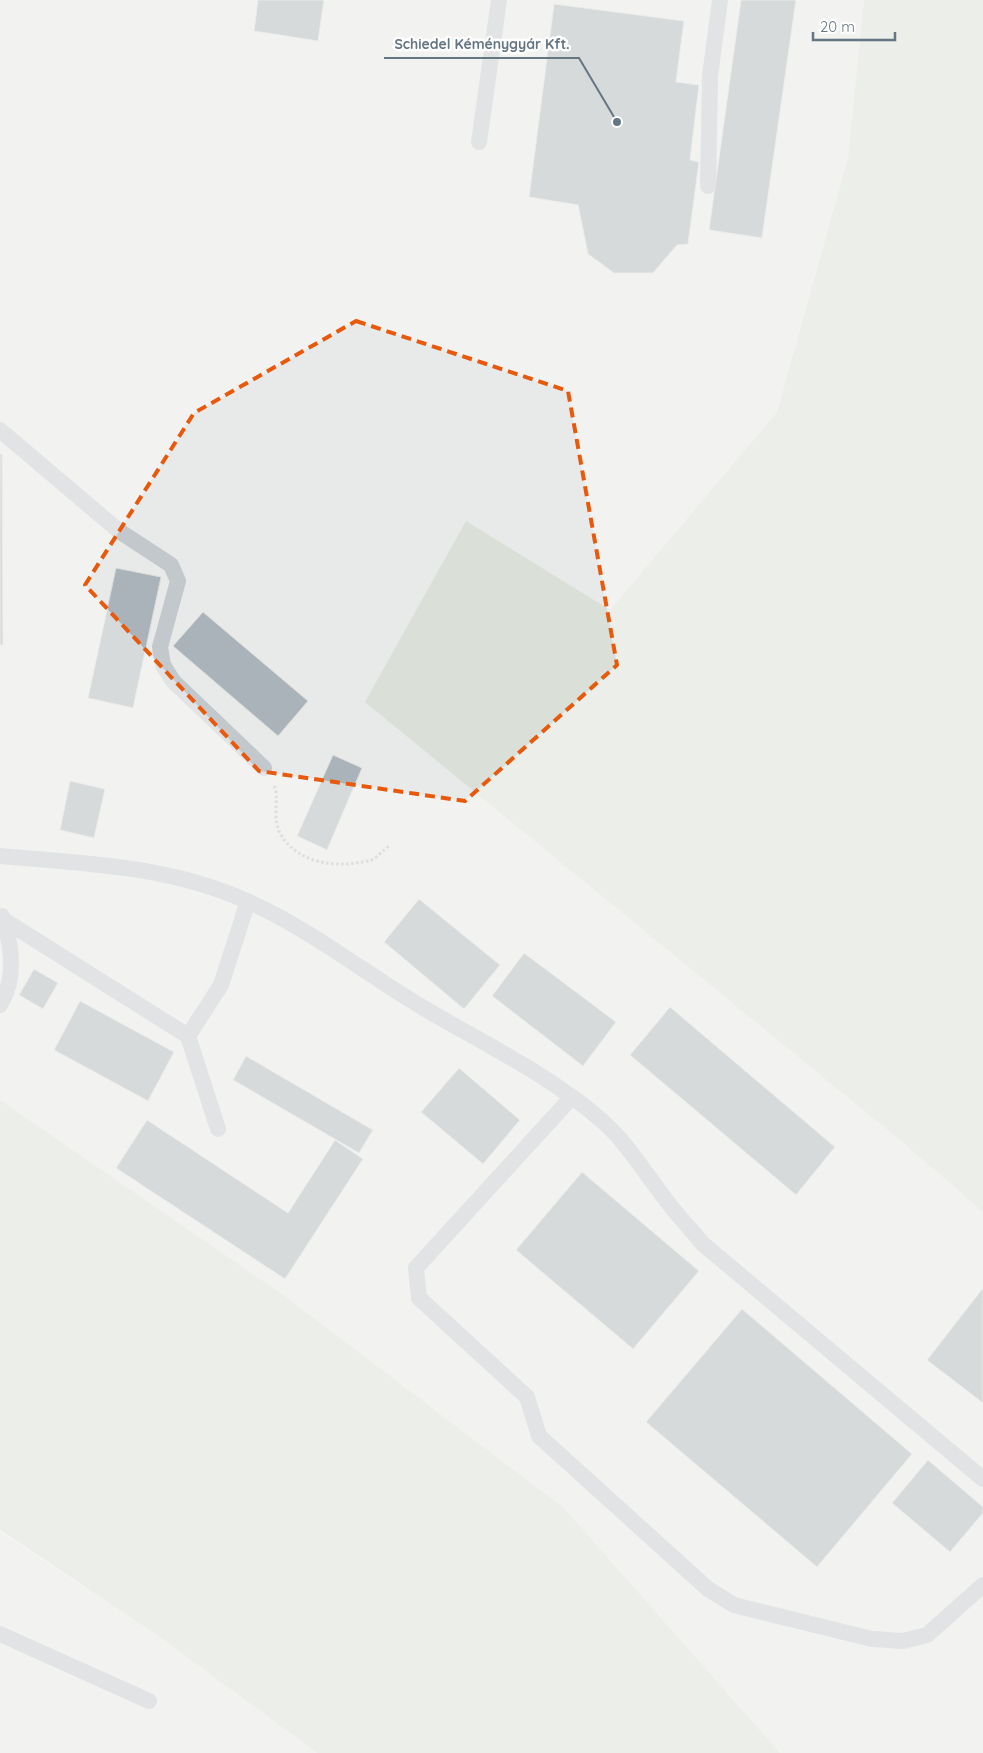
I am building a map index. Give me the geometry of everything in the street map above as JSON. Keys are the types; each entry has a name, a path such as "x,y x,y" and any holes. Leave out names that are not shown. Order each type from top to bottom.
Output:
{"lane":[{"path":"479,142 498,0"},
{"path":"708,186 710,76 720,0"},
{"path":"0,430 119,531 171,565 178,581 160,646 163,665 173,681 264,768"},
{"path":"0,856 115,865 157,872 202,884 248,901 292,924 420,1006 543,1078 600,1119 634,1155 664,1198 703,1244 983,1479"},
{"path":"188,1036 220,985 248,901"},
{"path":"2,914 188,1036 218,1129"},
{"path":"0,1005 11,977 11,942 2,914"},
{"path":"571,1098 416,1268 420,1298 527,1396 539,1436 708,1589 734,1604 872,1639 903,1640 927,1635 983,1585"},
{"path":"0,1634 149,1701"}],"path":[{"path":"264,768 277,791 274,812 279,831 292,848 306,857 313,861 337,866 371,860 389,846"}],"highlighted area":[{"path":"356,321 568,391 617,665 465,801 259,771 85,585 194,413"}],"shaded area":[{"path":"0,0 864,0 848,158 777,412 610,610 900,1140 983,1212 983,1753 780,1753 564,1508 282,1294 0,1100"},
{"path":"864,0 983,0 983,1212 900,1140 365,702 466,521 610,610 777,412 848,158"},
{"path":"0,1100 282,1294 564,1508 780,1753 317,1753 164,1640 0,1530"},
{"path":"0,1531 164,1640 317,1753 0,1753"}],"building":[{"path":"258,0 324,0 318,41 254,31"},
{"path":"741,0 796,0 762,238 709,230"},
{"path":"554,4 684,21 676,82 699,85 690,160 699,162 688,244 677,245 653,273 614,273 588,254 578,205 529,197"},
{"path":"0,454 2,454 3,645 0,645"},
{"path":"116,568 161,577 133,708 88,698"},
{"path":"203,612 308,701 278,736 173,646"},
{"path":"333,755 362,768 327,850 297,836"},
{"path":"70,781 105,789 94,838 60,830"},
{"path":"419,899 500,965 464,1009 384,942"},
{"path":"524,953 616,1022 583,1066 492,996"},
{"path":"34,969 58,983 43,1009 19,995"},
{"path":"80,1001 174,1052 148,1101 54,1050"},
{"path":"670,1007 835,1147 796,1195 630,1055"},
{"path":"246,1056 373,1130 359,1153 233,1080"},
{"path":"459,1068 520,1120 483,1164 421,1112"},
{"path":"147,1120 288,1213 335,1140 363,1159 285,1279 116,1168"},
{"path":"582,1172 699,1271 633,1349 516,1250"},
{"path":"983,1288 983,1403 927,1360"},
{"path":"742,1309 912,1454 817,1567 646,1422"},
{"path":"928,1460 983,1507 983,1513 950,1552 892,1503"}],"place":[{"name":"Schiedel Kéménygyár Kft.","path":"617,122"}]}
